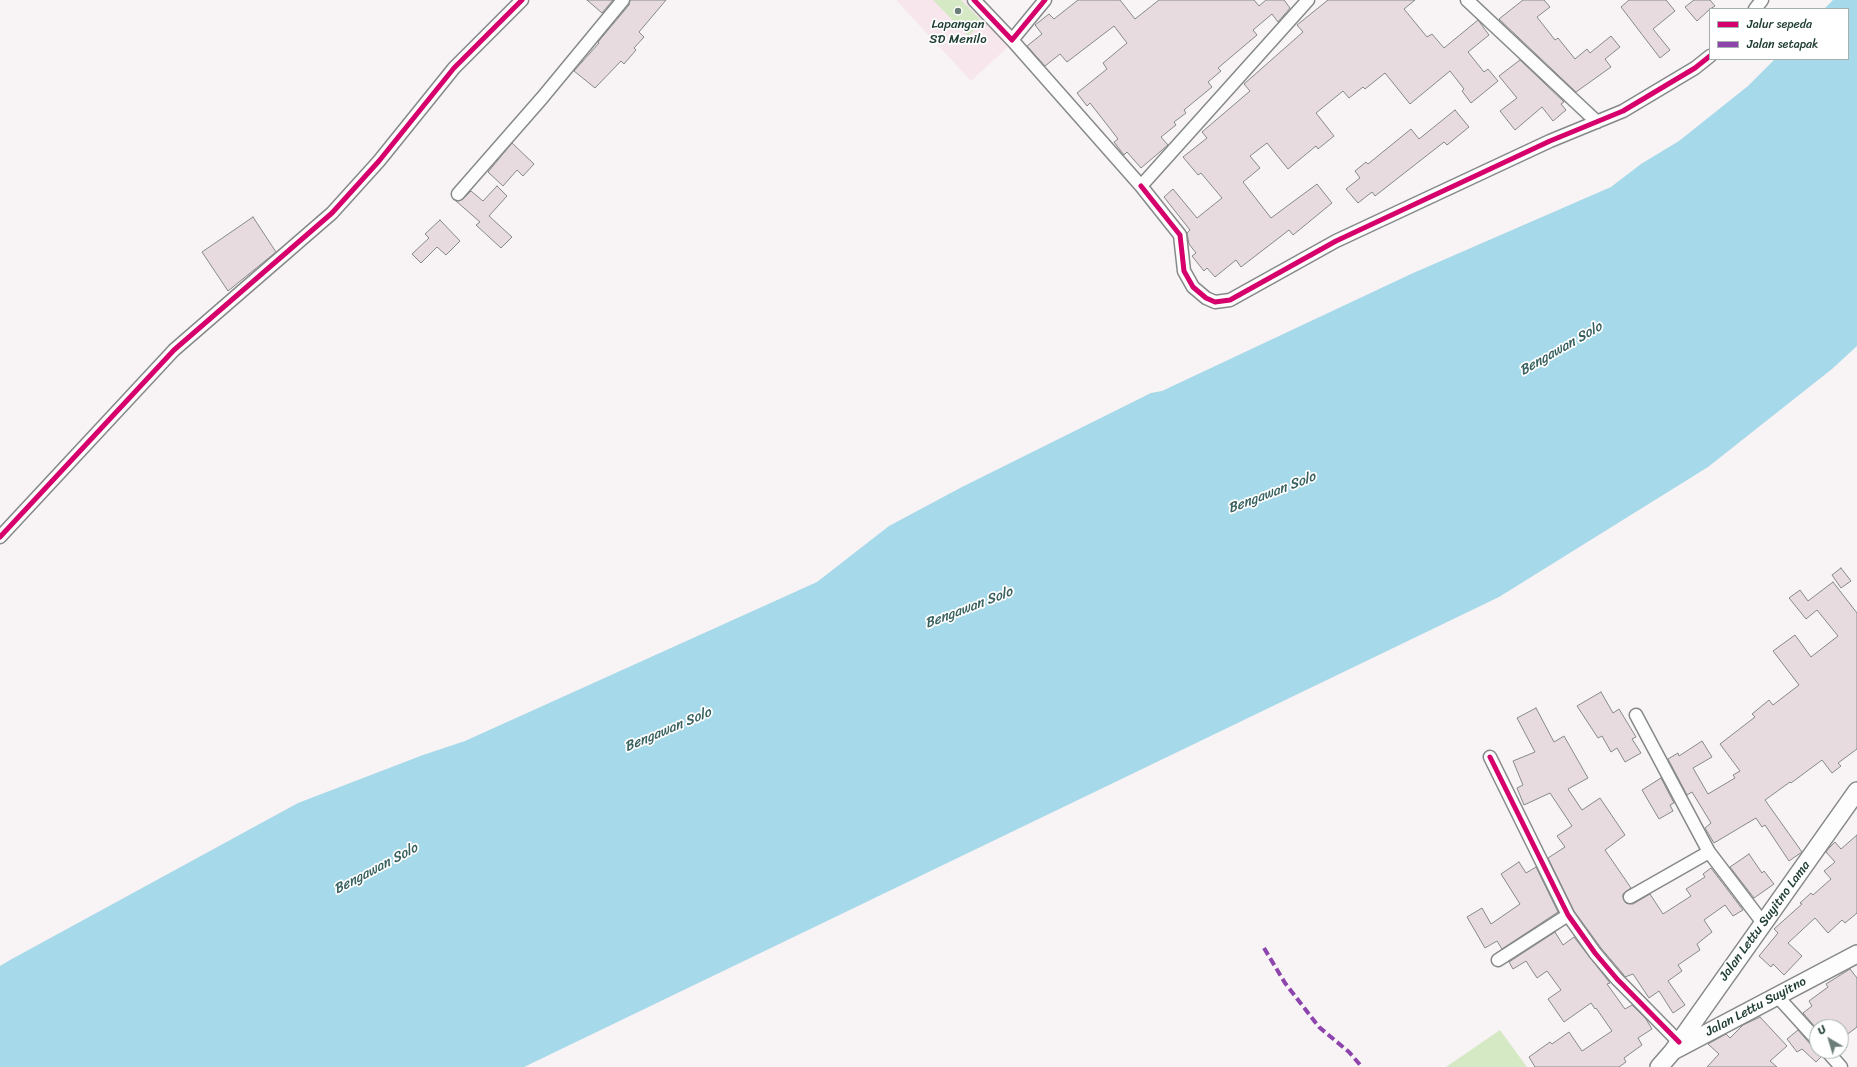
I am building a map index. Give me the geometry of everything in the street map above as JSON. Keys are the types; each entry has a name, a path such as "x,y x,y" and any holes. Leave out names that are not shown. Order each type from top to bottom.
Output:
{"main road":[{"name":"Jalan Lettu Suyitno Lama","path":"1676,1047 1762,923 1857,791"},
{"name":"Jalan Lettu Suyitno","path":"1659,1067 1676,1047 1857,954"},
{"path":"1716,989 1710,1004 1710,1009 1720,1017 1736,1017"}],"street":[{"path":"0,536 174,350 201,324 332,213 379,161 454,68 522,0"},
{"path":"458,194 542,98 623,0"},
{"path":"974,0 1012,40 1142,186 1180,234 1184,271 1193,287 1206,298 1215,302 1230,300 1336,241 1550,141 1623,111 1695,68 1709,57"},
{"path":"1012,40 1045,0"},
{"path":"1142,186 1308,0"},
{"path":"1467,0 1597,122"},
{"path":"1756,8 1762,0"},
{"path":"1636,715 1709,852 1762,923"},
{"path":"1490,757 1568,915 1595,953 1676,1047"},
{"path":"1630,897 1709,852"},
{"path":"1498,960 1568,915"},
{"path":"1777,996 1809,1031"},
{"path":"1834,1059 1841,1067"}],"shaded area":[{"path":"896,0 966,0 1009,46 971,81"}],"green space":[{"name":"Lapangan SD Menilo","path":"933,0 961,0 983,22 968,36"},
{"path":"1500,1030 1527,1067 1446,1067"}],"water":[{"name":"Bengawan Solo","path":"1833,0 1857,0 1857,346 1832,369 1708,467 1499,597 524,1067 0,1067 0,966 10,960 298,803 423,755 465,741 817,582 889,526 962,487 1151,393 1162,391 1411,274 1611,187 1641,164 1679,141 1748,86 1774,60 1849,60 1849,8 1825,8"}],"building":[{"path":"587,0 613,0 602,13"},
{"path":"630,0 666,0 639,32 644,37 634,48 636,50 624,64 621,61 595,88 574,71 599,43 598,42 629,5"},
{"path":"1078,0 1120,0 1135,19 1159,0 1254,0 1259,6 1266,0 1284,0 1290,8 1278,22 1272,14 1253,30 1257,35 1218,68 1221,71 1208,82 1212,87 1184,110 1186,113 1174,122 1176,125 1161,137 1168,145 1141,168 1127,152 1124,155 1114,142 1118,139 1090,103 1087,106 1077,93 1107,69 1103,63 1127,43 1114,26 1067,62 1060,54 1045,66 1027,46 1042,34 1035,25 1049,14 1054,19"},
{"path":"1328,0 1415,0 1404,9 1427,37 1432,34 1444,48 1478,20 1489,35 1468,52 1484,72 1488,69 1498,81 1471,103 1462,91 1464,89 1450,71 1410,104 1385,73 1365,89 1363,87 1349,98 1343,91 1316,113 1334,136 1318,149 1316,146 1288,169 1267,143 1250,156 1260,168 1243,182 1271,218 1317,184 1332,203 1293,235 1289,230 1241,267 1236,260 1215,277 1207,268 1204,271 1192,256 1196,253 1189,244 1187,233 1190,230 1164,197 1173,189 1197,218 1222,198 1201,173 1198,175 1183,157 1207,138 1202,132 1250,91 1244,84 1303,32 1297,25"},
{"path":"1523,0 1544,0 1550,7 1537,17 1555,40 1558,38 1575,59 1587,49 1590,53 1611,36 1620,47 1605,59 1611,67 1576,92 1499,19"},
{"path":"1629,0 1666,0 1675,11 1653,29 1670,50 1660,58 1621,7"},
{"path":"1694,0 1710,0 1715,6 1709,8 1709,10 1697,21 1685,7"},
{"path":"1520,60 1564,102 1561,104 1566,110 1553,121 1542,107 1515,130 1500,111 1517,98 1499,76"},
{"path":"1455,110 1469,127 1447,145 1444,142 1375,196 1372,192 1358,203 1346,189 1360,178 1355,171 1366,162 1368,164 1411,129 1419,139"},
{"path":"512,143 534,164 523,176 517,170 503,186 488,172"},
{"path":"497,186 507,196 489,216 512,237 501,248 476,225 480,222 456,201 463,199 471,191 483,201"},
{"path":"253,217 276,252 228,291 202,252"},
{"path":"440,220 460,241 446,255 437,247 421,263 412,254 429,238 425,234"},
{"path":"1841,568 1851,581 1841,588 1832,575"},
{"path":"1833,582 1857,613 1857,749 1838,763 1841,766 1832,773 1822,760 1765,800 1802,852 1789,861 1765,825 1762,827 1756,818 1714,843 1705,828 1711,823 1692,792 1687,795 1668,759 1678,753 1679,756 1702,741 1712,757 1693,768 1708,794 1735,778 1733,775 1740,771 1720,744 1755,717 1752,714 1769,700 1773,705 1799,685 1773,651 1795,635 1811,657 1838,636 1817,610 1806,619 1789,598 1800,590 1808,601"},
{"path":"1601,692 1613,713 1619,709 1636,737 1632,739 1641,753 1625,762 1617,748 1611,752 1602,736 1598,738 1577,706"},
{"path":"1536,708 1554,742 1564,736 1588,778 1568,789 1582,810 1600,798 1625,835 1605,850 1631,888 1623,894 1626,903 1633,904 1650,894 1663,914 1691,896 1686,889 1705,877 1703,874 1711,868 1743,910 1733,916 1725,905 1704,920 1712,932 1697,944 1700,950 1678,965 1682,971 1668,981 1685,1005 1673,1013 1659,991 1649,998 1633,974 1625,977 1601,948 1574,911 1548,858 1565,847 1557,836 1572,826 1550,793 1524,805 1517,788 1523,785 1513,761 1535,752 1517,718"},
{"path":"1661,778 1674,803 1670,805 1673,811 1659,819 1642,790"},
{"path":"1857,835 1857,913 1845,923 1842,920 1828,933 1815,918 1788,943 1802,956 1784,975 1773,964 1771,967 1759,956 1778,933 1774,929 1802,904 1800,903 1811,893 1813,895 1831,879 1824,871 1835,862 1826,852 1829,848 1835,842 1841,849"},
{"path":"1749,854 1762,873 1764,871 1774,884 1754,898 1730,867"},
{"path":"1519,862 1526,873 1536,867 1558,912 1502,949 1497,941 1485,948 1467,917 1482,908 1491,924 1520,904 1501,874"},
{"path":"1555,932 1563,945 1574,937 1610,983 1607,984 1625,1009 1632,1005 1646,1019 1652,1029 1638,1038 1642,1045 1624,1058 1626,1062 1619,1067 1535,1067 1529,1057 1550,1042 1552,1044 1569,1032 1582,1051 1612,1031 1591,1003 1564,1022 1548,999 1561,990 1547,971 1537,978 1526,961 1513,969 1509,962"},
{"path":"1850,969 1857,978 1857,1027 1849,1033 1849,1019 1809,1020 1803,1013 1812,1006 1809,1001 1828,987 1826,984"},
{"path":"1760,1017 1787,1046 1770,1061 1777,1067 1707,1067 1719,1054 1708,1044 1726,1034 1730,1038 1743,1025"},
{"path":"1798,1030 1809,1043 1809,1056 1802,1049 1797,1052 1787,1039"}],"marked path":[{"path":"1264,948 1285,983 1319,1027 1349,1052 1362,1067"}],"cycle path":[{"path":"0,537 174,350 332,213 379,161 454,68 522,0"},
{"path":"974,0 1012,40 1045,0"},
{"path":"1141,186 1180,235 1184,271 1193,287 1206,298 1215,302 1230,300 1336,241 1550,141 1623,111 1695,68 1709,57"},
{"path":"1490,757 1568,915 1595,953 1617,979 1679,1042"}],"place":[{"name":"Lapangan SD Menilo","path":"958,11"}]}
